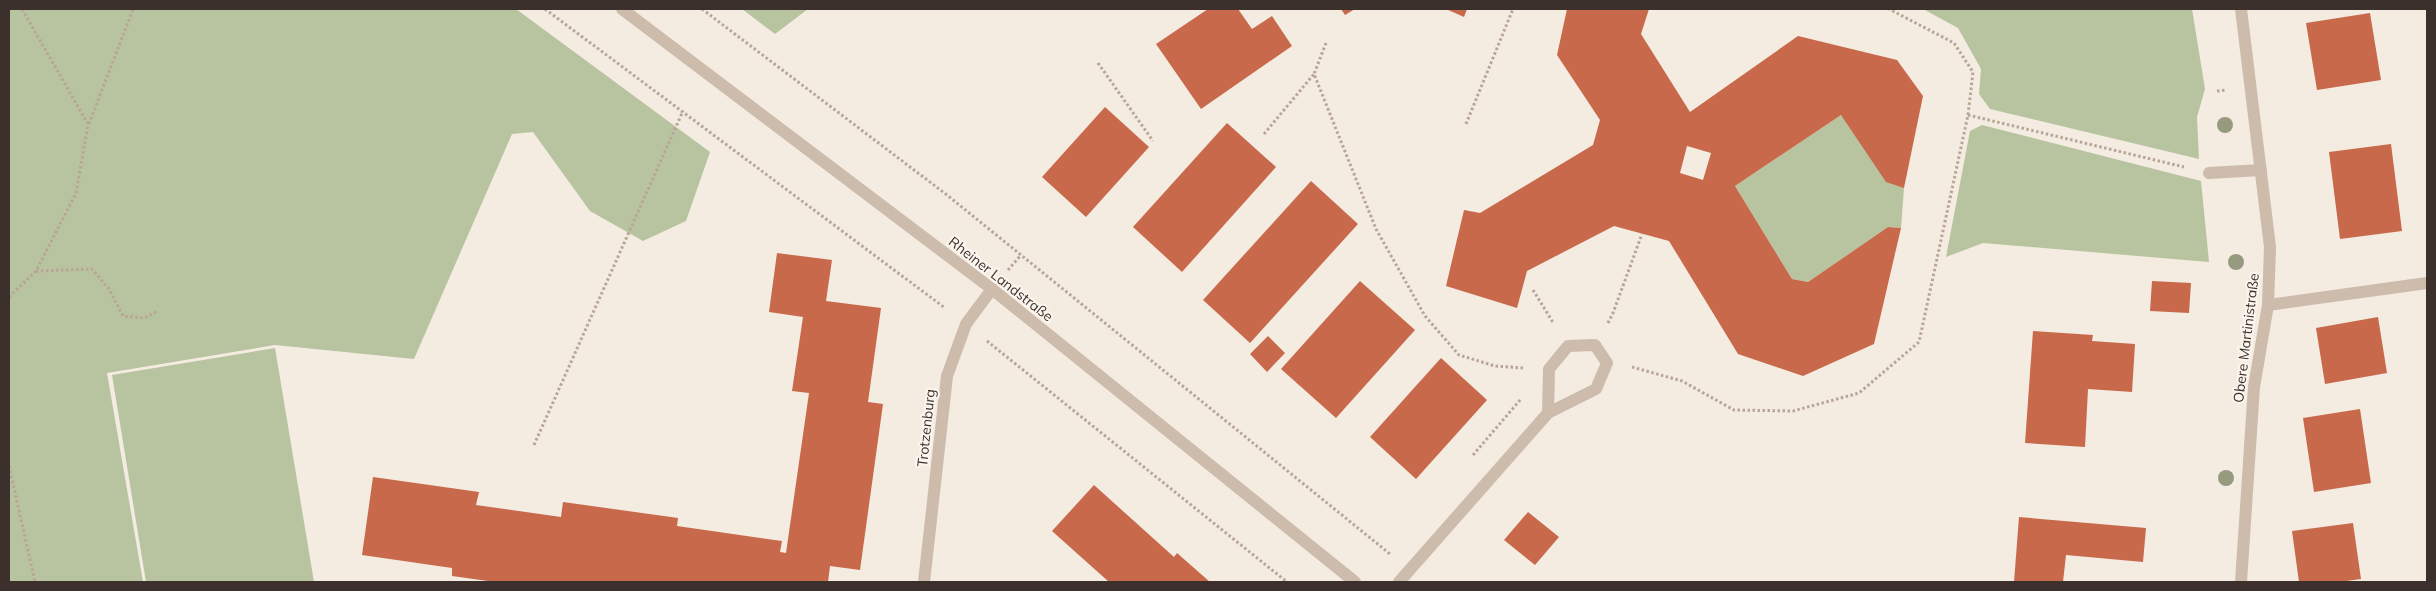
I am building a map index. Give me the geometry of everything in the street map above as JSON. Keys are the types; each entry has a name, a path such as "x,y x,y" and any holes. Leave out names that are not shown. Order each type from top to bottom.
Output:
{"street":[{"name":"Rheiner Landstraße","path":"622,9 992,289 1355,582"},
{"name":"Obere Martinistraße","path":"2241,9 2270,247 2268,305 2254,387 2241,582"},
{"path":"2209,173 2261,170"},
{"path":"2268,305 2427,283"},
{"name":"Trotzenburg","path":"924,582 948,376 966,324 992,289"},
{"path":"1399,582 1548,413 1596,389 1607,363 1595,345 1568,346 1549,369 1548,413"}],"path":[{"path":"22,9 88,124"},
{"path":"9,297 36,271 76,193 88,124 133,9"},
{"path":"545,9 966,324 1287,582"},
{"path":"702,9 947,195 1409,569"},
{"path":"1466,124 1513,9"},
{"path":"1607,363 1639,368 1682,381 1734,410 1793,411 1858,394 1919,342 1968,115 1973,72 1954,43 1889,9"},
{"path":"1264,134 1314,74 1326,43"},
{"path":"1098,63 1153,141"},
{"path":"1314,74 1376,228 1425,316 1459,355 1495,366 1549,369"},
{"path":"534,445 683,111"},
{"path":"1968,115 2209,173"},
{"path":"1595,345 1613,313 1642,234"},
{"path":"36,271 92,269 109,289 123,316 144,318 158,311"},
{"path":"1533,290 1568,346"},
{"path":"9,466 35,582"}],"green space":[{"path":"9,9 516,9 710,152 686,221 643,241 590,211 533,132 512,134 414,359 275,345 107,373 143,582 9,582"},
{"path":"742,9 808,9 775,34"},
{"path":"1923,9 2192,9 2205,89 2197,117 2199,159 1990,109 1979,94 1981,69 1958,28"},
{"path":"1841,115 1904,188 1901,228 1888,227 1808,282 1792,279 1735,186"},
{"path":"1982,125 2201,181 2209,262 1983,243 1946,257 1970,131"},
{"path":"275,348 314,582 146,582 112,375"}],"building":[{"path":"1208,9 1238,9 1252,29 1272,16 1292,46 1201,109 1156,44"},
{"path":"1341,9 1355,9 1345,15"},
{"path":"1446,9 1467,9 1464,17"},
{"path":"1567,9 1649,9 1641,34 1690,112 1798,36 1897,60 1923,96 1904,188 1886,182 1841,115 1735,186 1792,279 1808,282 1888,227 1901,228 1874,344 1803,376 1738,354 1669,241 1614,226 1527,271 1517,308 1446,286 1464,210 1480,213 1593,145 1600,120 1557,55","holes":["1687,146 1711,153 1703,180 1680,173"]},
{"path":"2370,13 2381,80 2317,90 2306,23"},
{"path":"1105,107 1149,147 1086,217 1042,177"},
{"path":"1227,123 1276,167 1182,272 1133,227"},
{"path":"2391,144 2402,231 2340,239 2329,152"},
{"path":"1311,181 1358,224 1250,343 1203,300"},
{"path":"777,253 832,260 826,301 881,308 868,402 883,404 860,570 830,566 828,582 495,582 452,576 452,568 362,555 373,477 479,492 476,505 561,517 563,502 678,518 677,526 782,541 780,552 786,553 809,393 792,391 803,317 769,312"},
{"path":"1360,281 1415,330 1336,418 1281,369"},
{"path":"2152,281 2191,283 2189,313 2150,311"},
{"path":"2378,317 2387,373 2325,384 2316,328"},
{"path":"2033,331 2093,335 2092,341 2135,344 2132,392 2088,389 2085,447 2025,443"},
{"path":"1268,336 1285,353 1267,372 1250,354"},
{"path":"1441,358 1487,400 1416,479 1370,437"},
{"path":"2360,409 2371,483 2314,492 2303,418"},
{"path":"1094,485 1174,557 1177,553 1210,582 1109,582 1052,531"},
{"path":"1528,512 1559,537 1535,565 1504,540"},
{"path":"2019,517 2146,528 2143,562 2066,555 2063,582 2014,582"},
{"path":"2353,523 2361,579 2339,582 2299,582 2292,531"}]}
